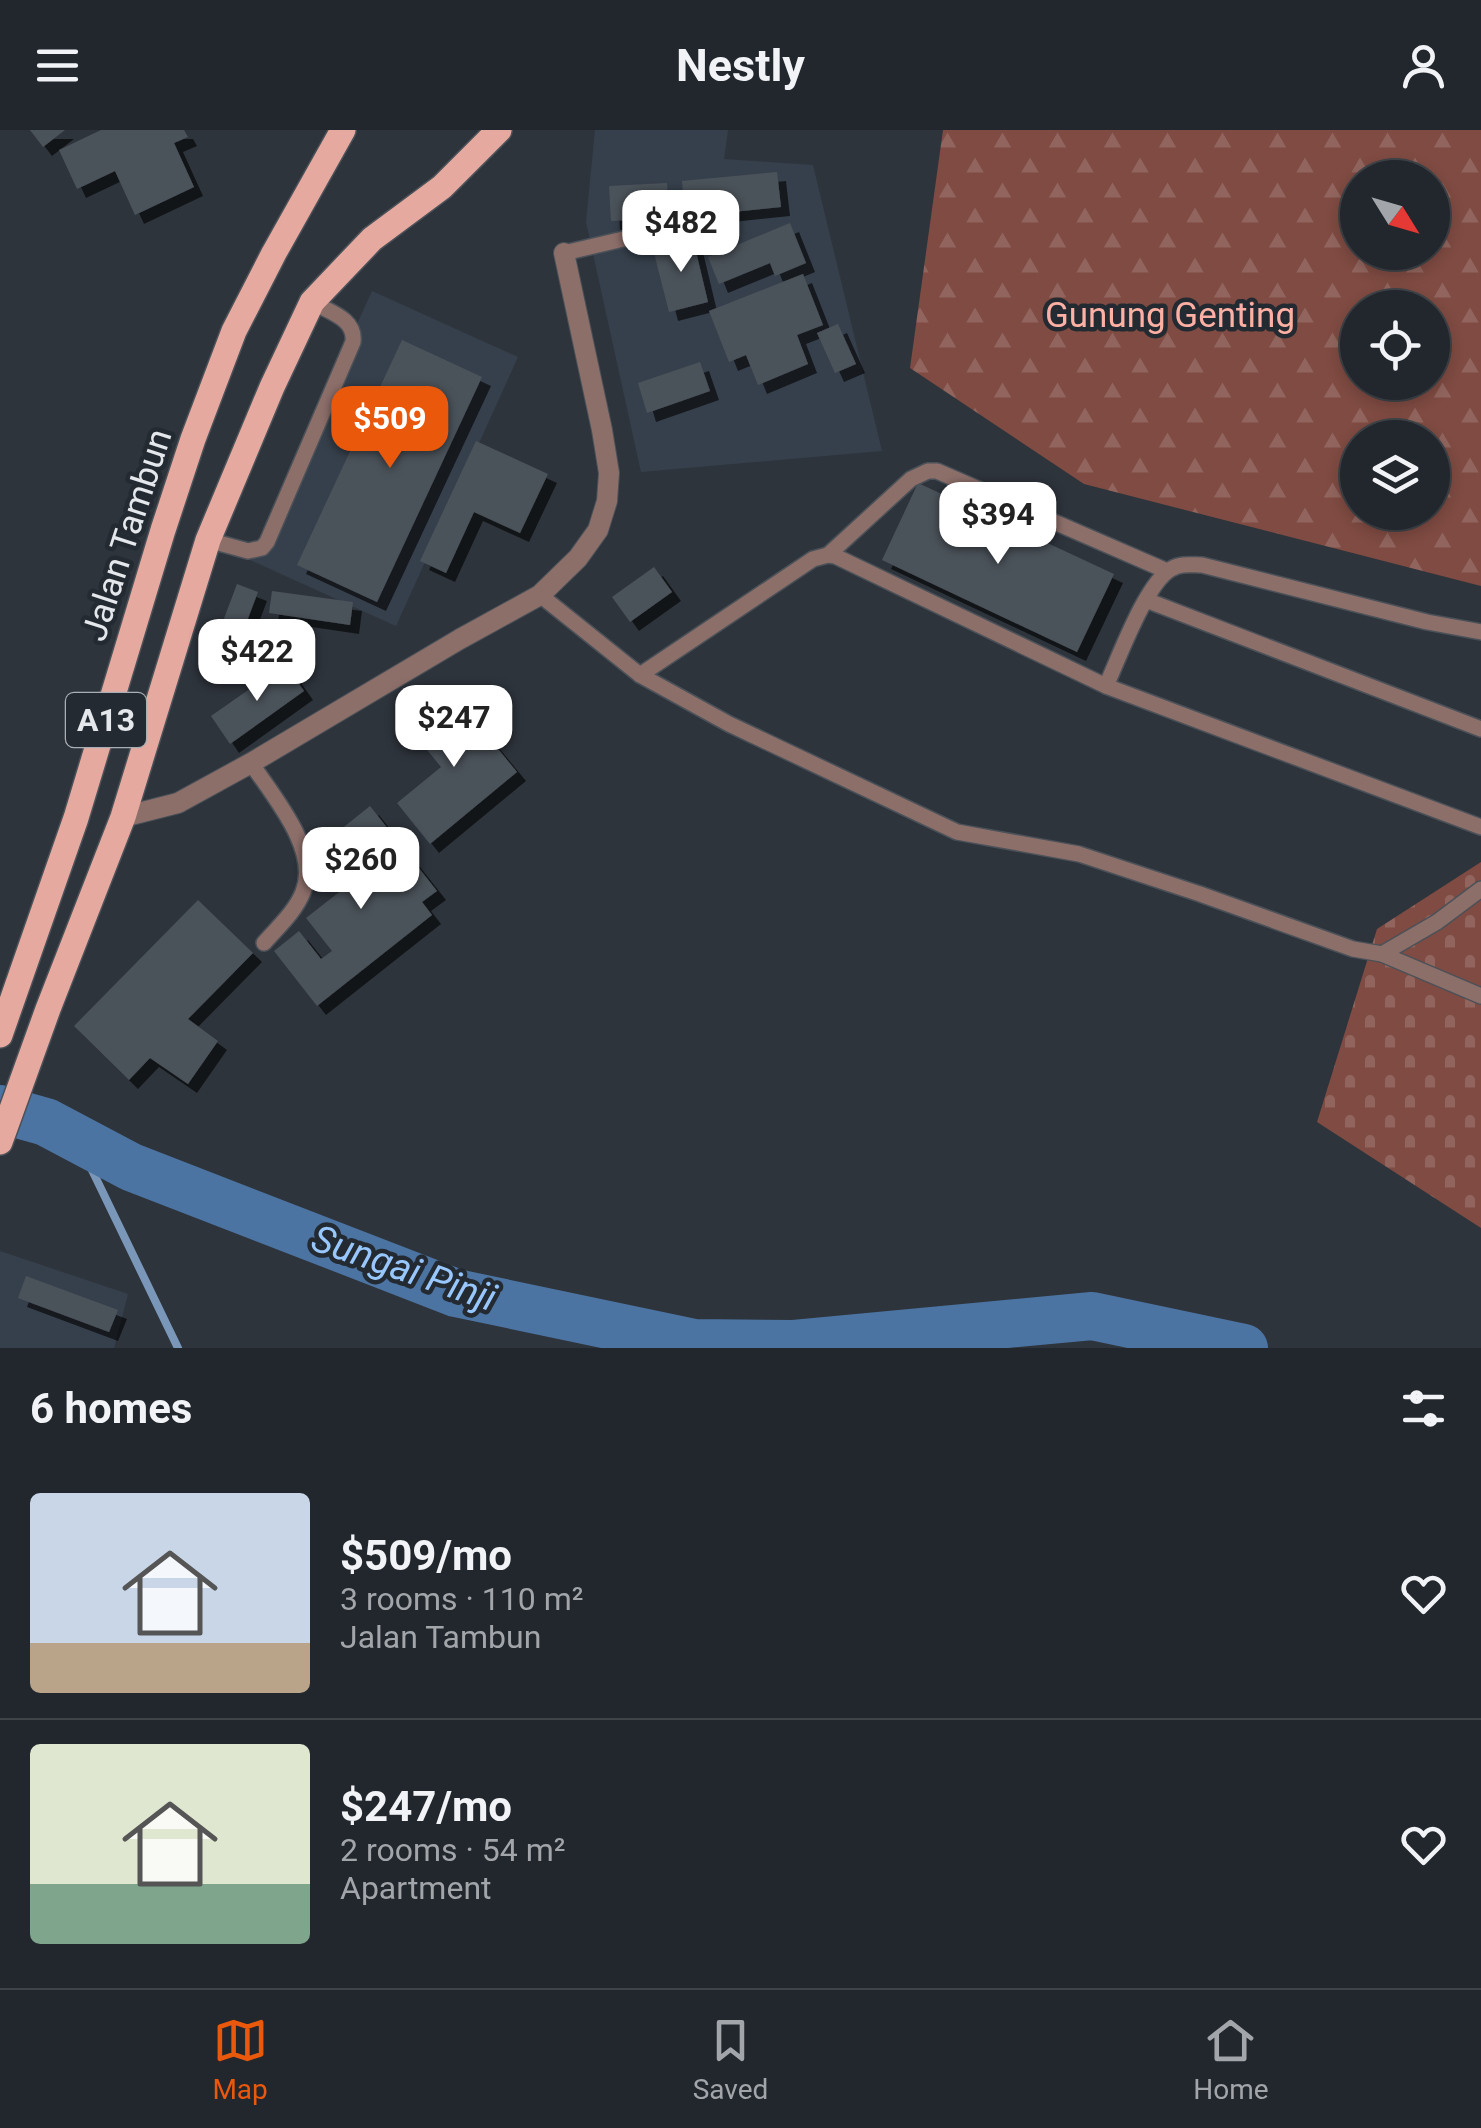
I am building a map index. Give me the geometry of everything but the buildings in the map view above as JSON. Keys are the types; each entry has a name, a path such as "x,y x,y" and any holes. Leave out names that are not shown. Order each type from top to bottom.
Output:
{"main road":[{"name":"Jalan Tambun","path":"0,1035 6,998 76,818 200,421 234,332 343,130"},
{"path":"327,161 354,130"},
{"path":"464,166 482,130"},
{"name":"A13","path":"0,1142 123,817 208,540 312,302 372,239 442,188 499,130"}],"street":[{"path":"123,817 178,803 251,763 540,595 578,558 598,530 607,502 609,473 564,252"}],"lane":[{"path":"564,252 687,224"},
{"path":"208,540 248,551 262,548 267,542 353,342 352,326 312,302"},
{"path":"828,555 911,480 919,474 937,471 1167,571"},
{"path":"640,675 813,559 828,555 843,558 1106,686 1481,827"},
{"path":"1106,686 1146,600 1167,571 1181,565 1202,565 1481,632"},
{"path":"540,595 640,675 728,724 957,832 1078,854 1353,949 1382,954 1481,996"},
{"path":"1146,600 1481,729"},
{"path":"251,763 294,827 306,858 304,889 290,914 264,943"},
{"path":"1382,954 1437,922 1481,889"}],"shaded area":[{"path":"595,130 728,130 724,159 813,165 882,451 641,472 586,222"},
{"path":"372,291 518,357 396,626 250,560"},
{"path":"0,1251 128,1294 114,1348 0,1348"}],"green space":[{"name":"Gunung Genting","path":"943,130 1481,130 1481,586 1084,484 910,368"},
{"path":"1481,862 1481,1228 1317,1122 1377,929"}],"waterway":[{"name":"Sungai Pinji","path":"0,1109 46,1122 131,1167 456,1293 694,1343 794,1344 1092,1316 1244,1348"},
{"path":"77,1139 178,1348"}]}
